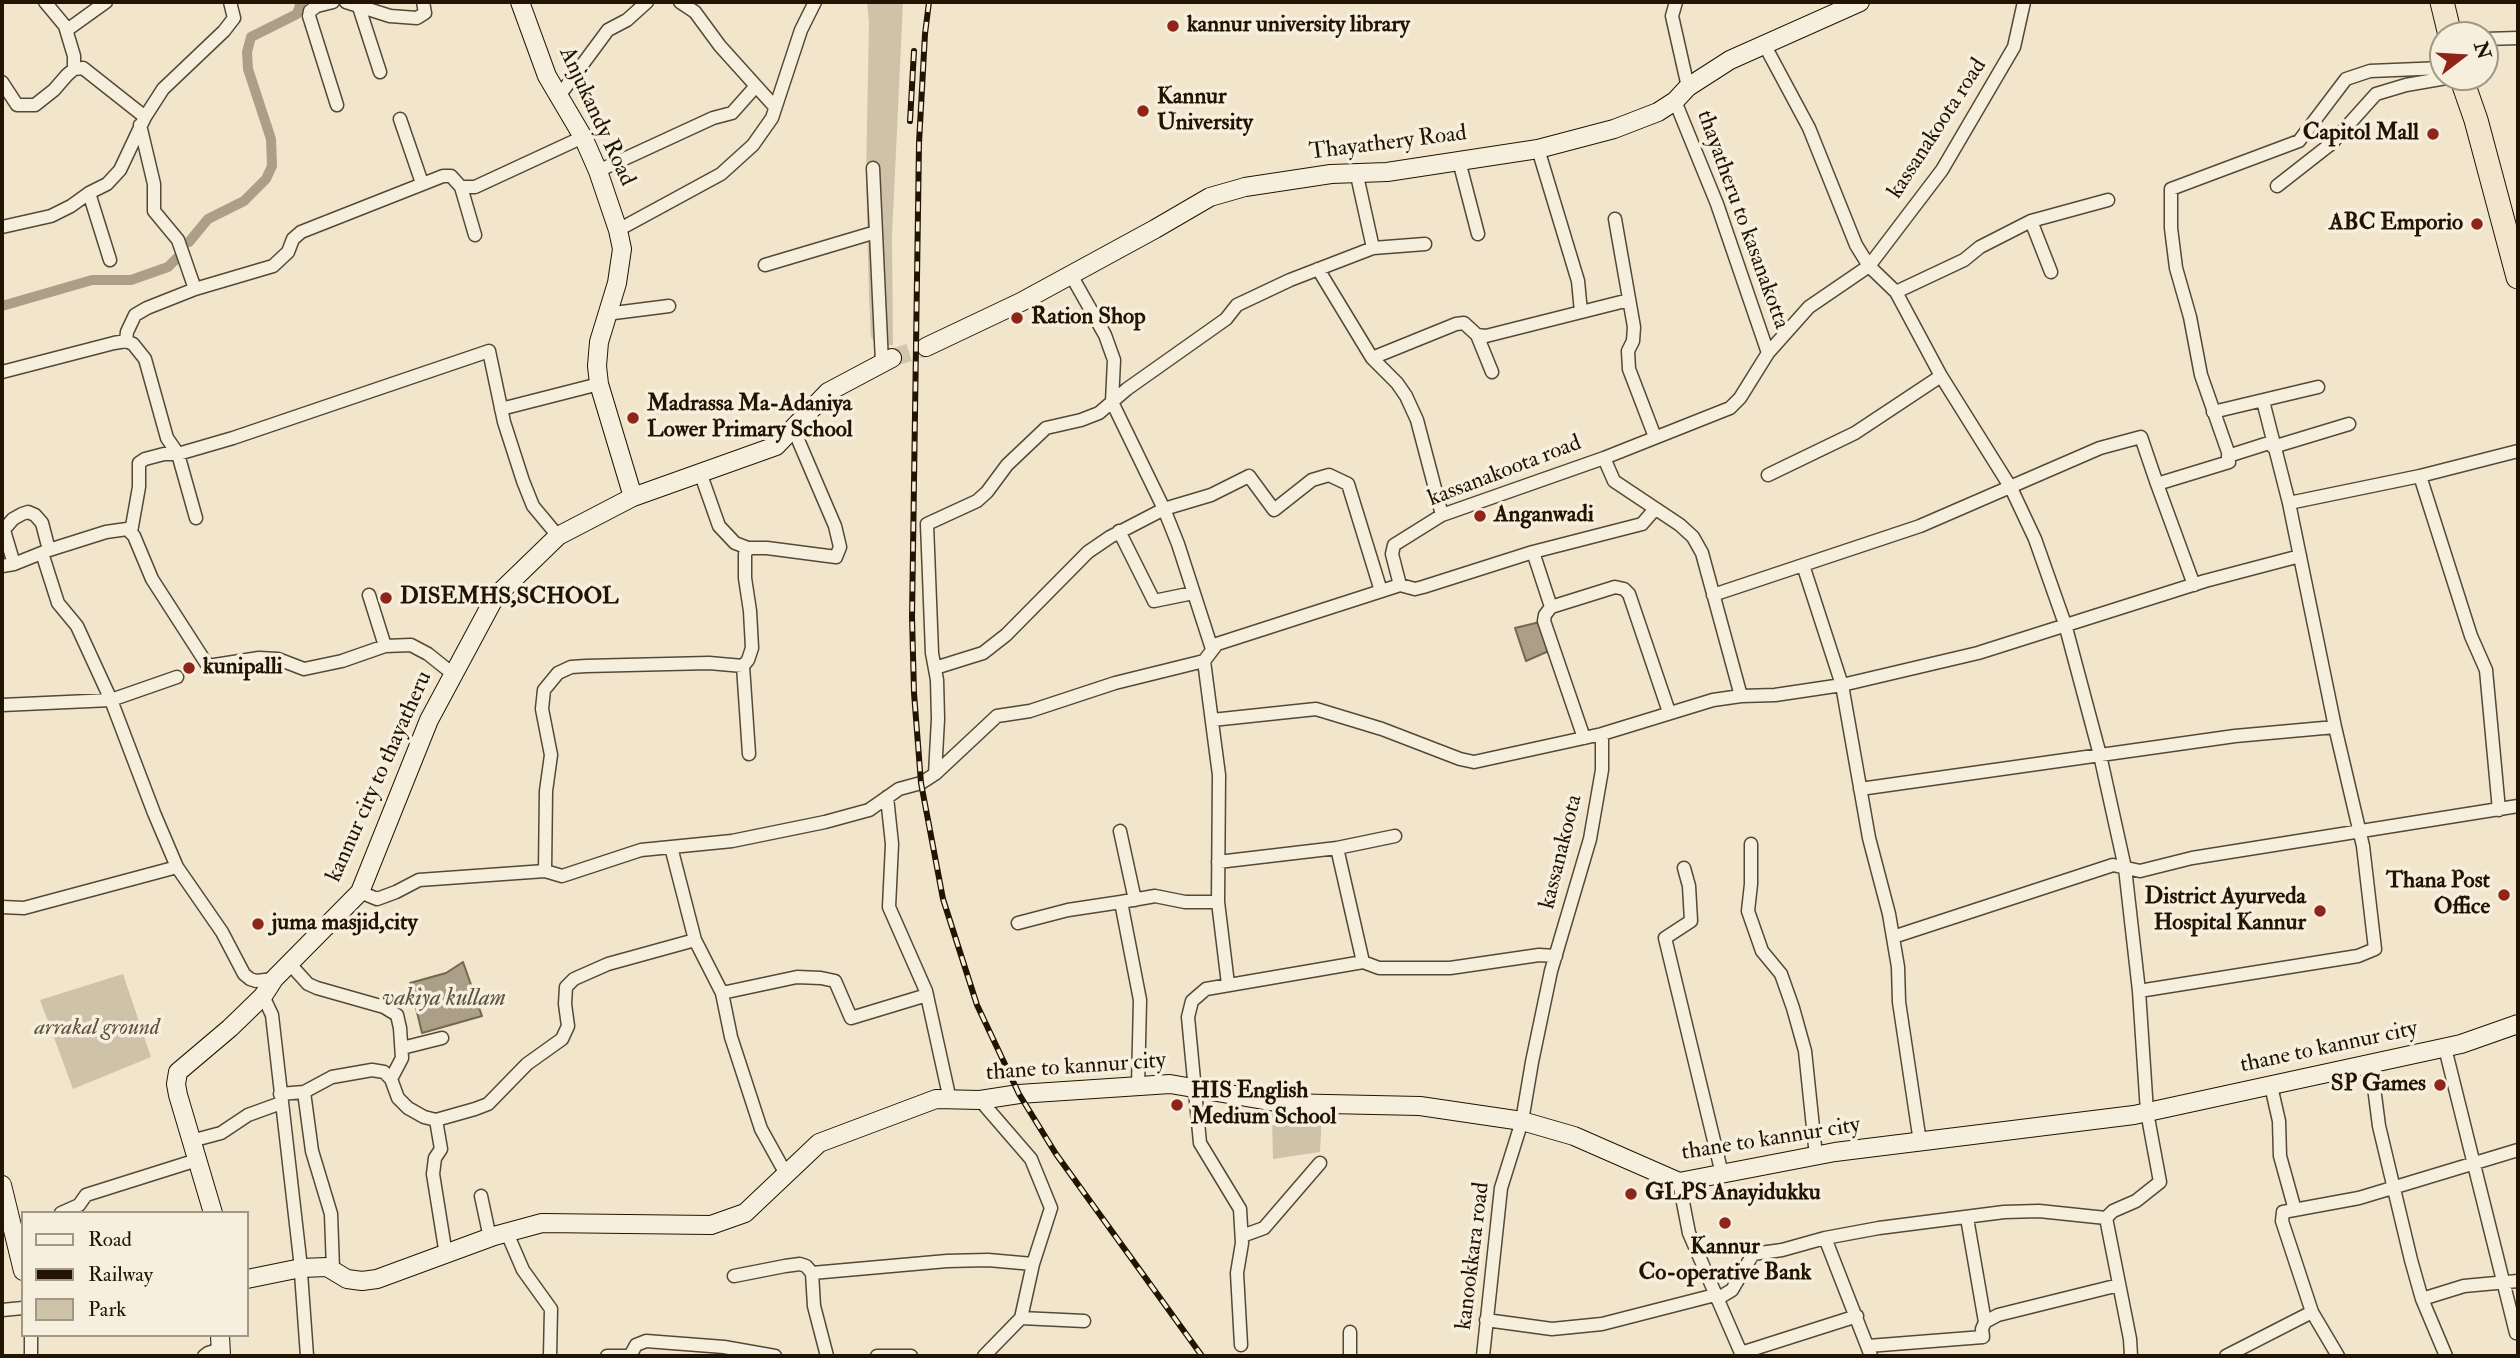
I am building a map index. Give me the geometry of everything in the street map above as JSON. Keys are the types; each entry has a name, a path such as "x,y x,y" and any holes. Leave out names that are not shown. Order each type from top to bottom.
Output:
{"highway":[{"path":"2442,2 2447,21"},
{"path":"2458,2 2462,21"},
{"path":"2466,91 2518,276"},
{"path":"2482,91 2518,226"}],"street":[{"path":"45,2 66,30 74,56 74,69"},
{"path":"66,30 106,2"},
{"path":"2,227 51,216 114,178 142,121 163,89 225,32 234,19 230,2"},
{"path":"334,2 317,6 310,11 309,16 337,105"},
{"path":"352,3 390,16 417,18 425,13 423,2"},
{"name":"Anjukandy Road","path":"520,2 547,76 583,137 598,171 618,230 622,249 617,283 598,342 597,366 599,384 633,497"},
{"path":"559,96 608,30 627,20 647,2"},
{"path":"680,2 695,12 775,107"},
{"path":"618,230 722,174 754,145 772,118 801,30 815,2"},
{"path":"1676,2 1672,16 1688,87"},
{"name":"Thayathery Road","path":"926,347 1021,302 1210,197 1245,187 1356,171 1387,172 1538,149 1614,129 1658,112 1675,101 1688,87 1730,60 1860,2"},
{"name":"kassanakoota road","path":"1400,585 1392,554 1394,545 1442,514 1604,457 1730,408 1740,398 1768,353 1809,307 1869,266 1942,170 2014,47 2024,2"},
{"path":"352,3 380,72"},
{"path":"2499,39 2518,38"},
{"path":"1764,44 1809,128 1849,230 1869,266 1896,292 1941,376 2011,488 2035,540 2065,624 2100,755 2125,868 2147,1112 2160,1182 2136,1201 2113,1211 2106,1218"},
{"path":"2,82 17,105 35,105 74,69 82,68 142,121 154,184 155,211 178,240 195,289"},
{"path":"2157,484 2229,462 2201,375 2190,317 2176,268 2171,228 2171,190 2299,141 2346,79 2370,71 2429,69"},
{"path":"2277,186 2332,143 2376,94 2429,81"},
{"path":"598,171 713,118 732,113 756,86"},
{"name":"thayatheru to kasanakotta","path":"1675,101 1717,204 1768,353"},
{"path":"400,119 422,183"},
{"path":"461,187 475,187 583,137"},
{"path":"1538,149 1577,281 1581,312"},
{"path":"1459,161 1478,233"},
{"path":"873,168 887,360"},
{"path":"1356,171 1373,248"},
{"path":"126,341 135,315 195,289 273,266 301,232 447,175 461,187 475,235"},
{"path":"89,193 110,260"},
{"path":"1896,292 1964,260 1980,247 2031,221 2108,200"},
{"path":"1615,219 1634,327 1633,341 1628,351 1629,369 1655,437"},
{"path":"2031,221 2051,272"},
{"path":"765,265 876,232"},
{"path":"935,774 939,719 932,653 927,524 977,501 1007,465 1046,428 1099,413 1127,389 1226,319 1237,305 1373,248 1425,244"},
{"path":"1318,269 1372,358 1397,383 1417,420 1442,514"},
{"path":"1071,275 1101,326 1114,360 1112,402 1164,509 1212,649"},
{"path":"1477,335 1486,336 1629,300"},
{"path":"606,314 668,306"},
{"path":"1372,358 1464,323 1477,335 1492,372"},
{"path":"2,372 126,341 139,349 145,359 167,438 178,454 196,518"},
{"path":"453,674 428,654 411,645 385,646 342,661 304,669 278,659 259,658 208,666 152,579 131,532 139,487 139,463 163,454 178,454 233,438 489,351 523,481 533,506 558,536"},
{"name":"kannur city to thayatheru","path":"212,1211 178,1096 178,1072 263,996 274,979 360,892 429,720 495,597 558,536 633,497 701,475 776,446 828,392 887,360"},
{"path":"1768,475 1854,433 1941,376"},
{"path":"502,409 599,384"},
{"path":"2213,412 2318,387"},
{"path":"2138,991 2358,956 2375,949 2359,831 2289,503 2263,401"},
{"path":"2228,456 2349,424"},
{"path":"701,475 719,526 735,543 748,548 836,557 840,547 835,526 793,428"},
{"path":"1713,595 1920,526 2100,448 2141,437 2194,584"},
{"path":"2289,503 2420,476 2518,451"},
{"path":"1604,457 1614,481 1680,525 1693,537 1702,553 1741,696"},
{"path":"935,668 983,653 1006,635 1088,552 1119,531 1164,509 1211,495 1249,476 1274,510 1312,480 1329,475 1348,484 1381,591"},
{"path":"2420,476 2470,636 2486,670 2499,810"},
{"path":"360,892 377,899 419,880 545,871 562,876 640,850 732,841 869,810 899,789 921,783 935,774 997,716 1030,711 1115,682 1203,661 1217,644 1400,585 1415,589 1423,587 1533,552 1642,524 1655,509"},
{"path":"131,532 123,529 106,532 46,552 8,565 2,527 28,512 42,523 46,552 58,603 77,626 111,700 177,867 222,932 244,974 256,981 274,979"},
{"path":"1119,531 1154,601 1193,593"},
{"path":"748,548 745,554 745,578 752,648 743,666 749,754"},
{"path":"1533,552 1551,607"},
{"path":"1212,720 1315,709 1475,762 1602,734 1713,699 1783,694 1842,685 1978,653 2194,584 2300,556"},
{"path":"1803,565 1842,685 1868,838 1893,937 1898,967 1899,1002 1920,1142"},
{"path":"1584,738 1544,621 1545,615 1551,607 1615,587 1624,589 1629,594 1669,712"},
{"path":"369,594 385,646"},
{"path":"1203,661 1219,775 1218,902 1228,984"},
{"path":"545,871 546,790 551,755 542,709 544,690 551,679 571,667 709,663 743,666"},
{"path":"2,705 111,700 177,677"},
{"path":"1860,789 2282,731 2335,727"},
{"name":"kassanakoota","path":"1522,1121 1532,1062 1556,956 1591,839 1602,770 1602,734"},
{"path":"887,797 892,844 889,907 927,995 950,1100"},
{"path":"1893,937 2113,864 2140,871 2192,858 2518,806"},
{"path":"1119,831 1135,900"},
{"path":"1218,862 1337,848 1395,836"},
{"path":"1751,844 1748,911 1762,951 1781,974 1805,1051 1816,1156"},
{"path":"671,848 695,940 722,993 731,1037 761,1129 786,1174"},
{"path":"1337,848 1363,962"},
{"path":"2,907 24,908 177,867"},
{"path":"1684,868 1689,886 1690,921 1665,938 1723,1174"},
{"path":"1018,923 1068,910 1155,897 1193,903 1218,902"},
{"path":"1121,902 1140,1000 1138,1086"},
{"path":"191,1141 221,1133 280,1098 304,1092 332,1077 372,1070 384,1072 391,1079 398,1098 408,1108 416,1114 436,1120 488,1104 527,1063 562,1039 568,1026 566,987 574,979 608,964 695,940"},
{"path":"1241,1345 1237,1273 1242,1236 1240,1209 1200,1143 1188,1017 1192,1001 1206,989 1363,962 1379,968 1450,968 1539,955 1556,956"},
{"path":"289,963 317,989 392,1011 397,1015 402,1058 391,1079"},
{"path":"722,993 797,977 821,978 835,981 850,1018 927,995"},
{"path":"263,996 272,1015 301,1268 307,1356"},
{"name":"thane to kannur city","path":"248,1279 301,1268 327,1266 347,1279 377,1279 499,1235 542,1223 711,1226 745,1213 819,1143 936,1099 980,1100 1019,1094 1170,1084 1281,1103 1420,1106 1522,1121 1574,1136 1679,1182 1816,1156 2147,1112 2445,1048 2518,1024"},
{"path":"402,1048 442,1038"},
{"path":"2445,1048 2516,1333"},
{"path":"2371,1065 2379,1126 2422,1299 2446,1356"},
{"path":"2270,1086 2279,1121 2280,1156 2295,1210"},
{"path":"304,1092 313,1158 331,1214 333,1269"},
{"path":"980,1100 1031,1159 1051,1208 1033,1264 1021,1318 984,1356"},
{"path":"436,1120 440,1149 435,1158 433,1174 446,1255"},
{"name":"kanookkara road","path":"1483,1356 1501,1188 1522,1121"},
{"path":"2338,1356 2312,1312 2281,1221 2283,1212 2359,1198 2518,1150"},
{"path":"66,1211 79,1205 86,1195 197,1160"},
{"path":"1242,1236 1264,1228 1320,1163"},
{"path":"1679,1182 1689,1233 1739,1355 1857,1316"},
{"path":"2,1185 18,1224 21,1252"},
{"path":"481,1196 499,1235 551,1308 550,1356"},
{"path":"1486,1320 1552,1329 1602,1324 1716,1297 1732,1290 1753,1254 1879,1228 2004,1212 2106,1218"},
{"path":"1825,1238 1869,1351 1983,1337 1985,1322 1967,1218"},
{"path":"2106,1218 2130,1339 2130,1356"},
{"path":"812,1273 947,1261 1033,1264"},
{"path":"734,1276 800,1264 806,1266 812,1273 814,1306 827,1356"},
{"path":"2422,1299 2464,1286 2518,1281"},
{"path":"1985,1322 1998,1315 2119,1285"},
{"path":"2,1310 21,1308"},
{"path":"2226,1356 2312,1312"},
{"path":"1021,1318 1084,1321"},
{"path":"1350,1332 1350,1356"},
{"path":"31,1337 31,1356"},
{"path":"607,1356 630,1356 636,1345 646,1341 724,1347 775,1356"},
{"path":"877,1356 911,1356"}],"green space":[{"path":"867,2 903,2 892,236 893,345 878,346 871,337 869,297 866,176 869,23"},
{"name":"arrakal ground","path":"123,974 151,1057 73,1089 40,1000"},
{"path":"1272,1112 1322,1114 1320,1152 1273,1159"}],"water":[{"path":"1540,622 1551,650 1526,661 1515,628"},
{"name":"vakiya kullam","path":"463,962 482,1016 422,1033 410,983 446,973"}],"waterway":[{"path":"189,242 208,219 244,201 266,179 272,166 271,139 248,69 247,52 251,37 297,14 301,2"},
{"path":"2,306 92,280 131,280 168,267 178,257"}],"tunnel":[{"path":"892,358 926,347"}],"railway":[{"path":"929,2 919,143 912,617 914,693 921,783 943,899 977,1005 1019,1094 1056,1154 1202,1356"},
{"path":"910,121 914,51"}],"place":[{"name":"kannur university library","path":"1173,26"},
{"name":"Kannur University","path":"1143,111"},
{"name":"Capitol Mall","path":"2433,134"},
{"name":"ABC Emporio","path":"2477,224"},
{"name":"Ration Shop","path":"1017,318"},
{"name":"Madrassa Ma-Adaniya Lower Primary School","path":"633,418"},
{"name":"Anganwadi","path":"1480,516"},
{"name":"DISEMHS,SCHOOL","path":"386,598"},
{"name":"kunipalli","path":"189,668"},
{"name":"Thana Post Office","path":"2504,895"},
{"name":"District Ayurveda Hospital Kannur","path":"2320,911"},
{"name":"juma masjid,city","path":"258,924"},
{"name":"SP Games","path":"2440,1085"},
{"name":"HIS English Medium School","path":"1177,1105"},
{"name":"GLPS Anayidukku","path":"1631,1194"},
{"name":"Kannur Co-operative Bank","path":"1725,1223"}]}
